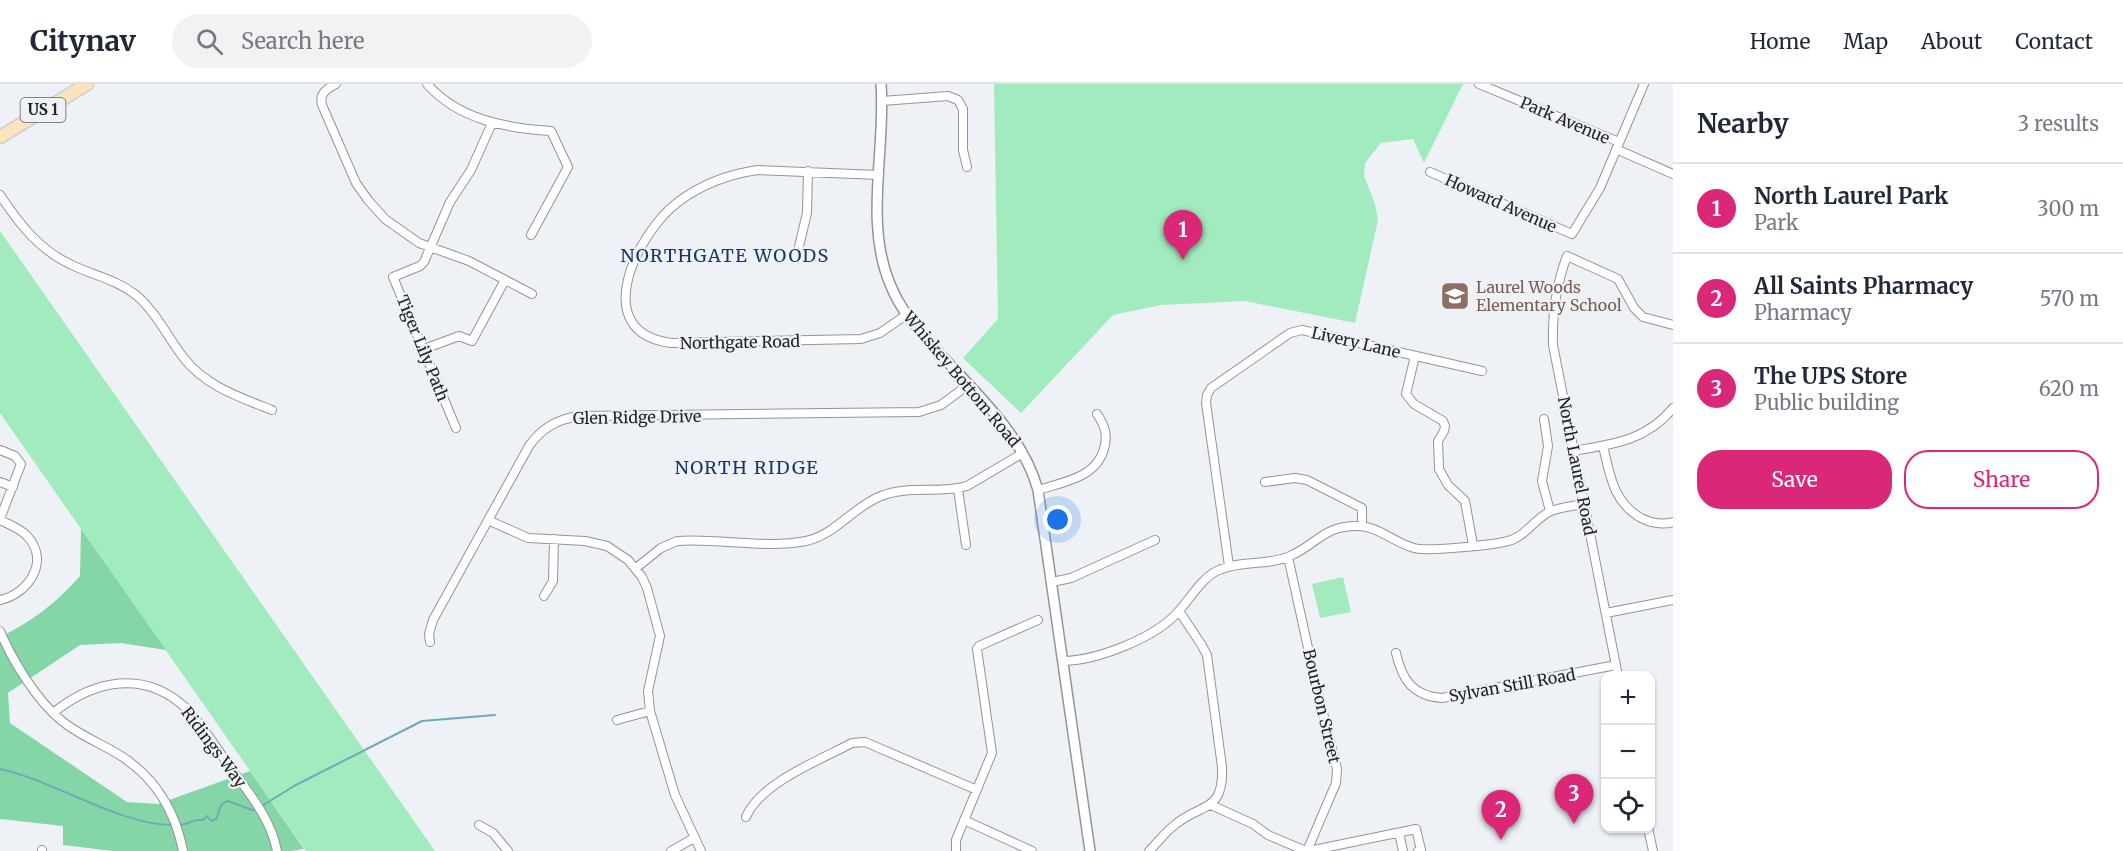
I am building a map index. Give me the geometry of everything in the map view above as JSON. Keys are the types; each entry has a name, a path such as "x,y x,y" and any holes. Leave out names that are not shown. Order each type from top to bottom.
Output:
{"main road":[{"name":"US 1","path":"0,137 87,84"}],"street":[{"path":"336,84 324,92 321,101 356,183 385,219 407,236 430,248 469,261 532,294"},
{"path":"427,84 450,104 492,123 514,128 551,131 568,167 531,235"},
{"name":"Whiskey Bottom Road","path":"881,84 879,242 889,282 906,315 1007,430 1023,453 1038,490 1090,851"},
{"name":"Park Avenue","path":"1479,84 1617,146 1673,174"},
{"path":"1617,146 1644,84"},
{"path":"882,101 948,96 958,100 963,109 963,150 967,167"},
{"name":"Tiger Lily Path","path":"456,428 393,277 420,266 424,262 450,202 471,170 492,123"},
{"name":"Howard Avenue","path":"1430,172 1572,234 1600,188 1617,146"},
{"name":"Northgate Road","path":"879,175 758,170 742,172 709,183 677,202 651,230 634,261 627,282 626,310 631,320 644,334 663,342 861,339 880,333 906,315"},
{"path":"796,259 806,220 808,171"},
{"path":"0,195 25,231 49,253 114,281 145,303 182,356 198,373 219,388 272,410"},
{"name":"North Laurel Road","path":"1617,671 1555,359 1552,326 1556,289 1568,256 1618,279 1634,308 1643,317 1673,325"},
{"path":"424,349 459,336 472,341 505,280"},
{"name":"Livery Lane","path":"1229,566 1206,403 1211,388 1290,333 1302,330 1482,371"},
{"path":"1415,356 1407,394 1414,404 1443,421 1445,426 1438,441 1439,469 1448,485 1465,501 1473,545"},
{"name":"Glen Ridge Drive","path":"430,642 430,627 433,620 533,441 544,429 566,418 919,412 941,405 968,385"},
{"path":"1573,451 1639,436 1661,421 1673,408"},
{"path":"1038,490 1079,477 1097,464 1107,436 1103,422 1097,414"},
{"path":"1544,419 1548,446 1542,482 1550,511"},
{"path":"1603,446 1611,483 1623,504 1648,521 1673,522"},
{"path":"0,450 15,456 21,464 0,519 24,533 32,543 37,558 35,572 27,585 16,594 0,600"},
{"path":"636,568 661,548 677,541 782,543 805,541 830,531 859,508 879,497 910,490 958,489 975,482 1023,453"},
{"path":"1265,482 1295,478 1307,480 1362,508 1362,526"},
{"path":"0,482 13,487"},
{"path":"958,489 966,545"},
{"path":"1064,661 1101,656 1159,628 1179,611 1208,577 1218,570 1229,566 1288,557 1326,532 1362,526 1416,549 1505,542 1528,530 1550,511 1584,504"},
{"path":"488,520 528,538 585,541 607,546 636,568 647,588 660,636 648,691 650,711 675,795 701,851"},
{"path":"544,596 553,581 554,539"},
{"path":"1052,582 1071,578 1155,540"},
{"name":"Bourbon Street","path":"1288,557 1337,769 1336,783 1307,851"},
{"path":"1606,613 1673,600"},
{"path":"1149,851 1174,825 1211,805 1218,795 1222,777 1207,656 1179,611"},
{"path":"956,851 956,840 992,753 977,649 979,646 1038,620"},
{"path":"0,631 13,657 53,713 73,729 119,755 144,774 162,796 175,822 183,851"},
{"name":"Sylvan Still Road","path":"1396,653 1400,670 1409,684 1426,695 1442,698 1616,665"},
{"name":"Ridings Way","path":"53,713 88,690 109,684 141,685 178,701 196,720 255,801 264,815 277,851"},
{"path":"617,720 650,711"},
{"path":"746,818 756,801 775,786 834,752 859,741 977,790"},
{"path":"1211,805 1253,824 1268,835 1307,851 1416,829 1421,850 1418,851"},
{"path":"964,820 1032,851"},
{"path":"479,825 499,839 508,851"},
{"path":"1399,833 1403,851"},
{"path":"1649,833 1653,851"},
{"path":"671,851 694,838"}],"green space":[{"path":"994,84 1463,84 1424,163 1413,139 1381,143 1365,163 1364,176 1375,204 1378,220 1355,323 1245,301 1161,305 1113,315 1021,413 963,358 998,319"},
{"path":"0,231 435,851 306,851 0,413"},
{"path":"81,529 166,650 121,643 80,645 8,693 10,723 127,802 158,804 250,771 304,849 291,851 113,851 63,845 63,826 0,819 0,637 43,611 80,576"},
{"path":"1343,577 1351,612 1320,618 1312,584"}],"waterway":[{"path":"262,806 294,786 422,721 495,715"},
{"path":"0,769 43,783 131,818 173,825"},
{"path":"179,825 203,820 207,816 211,821 216,819 221,806 228,801 252,810 257,809"}],"place":[{"name":"North Laurel Park","path":"1183,260"},
{"name":"Laurel Woods Elementary School","path":"1455,296"},
{"name":"The UPS Store","path":"1574,824"},
{"name":"All Saints Pharmacy","path":"1501,840"}],"district":[{"name":"NORTHGATE WOODS","path":"725,256"},
{"name":"NORTH RIDGE","path":"747,468"}]}
